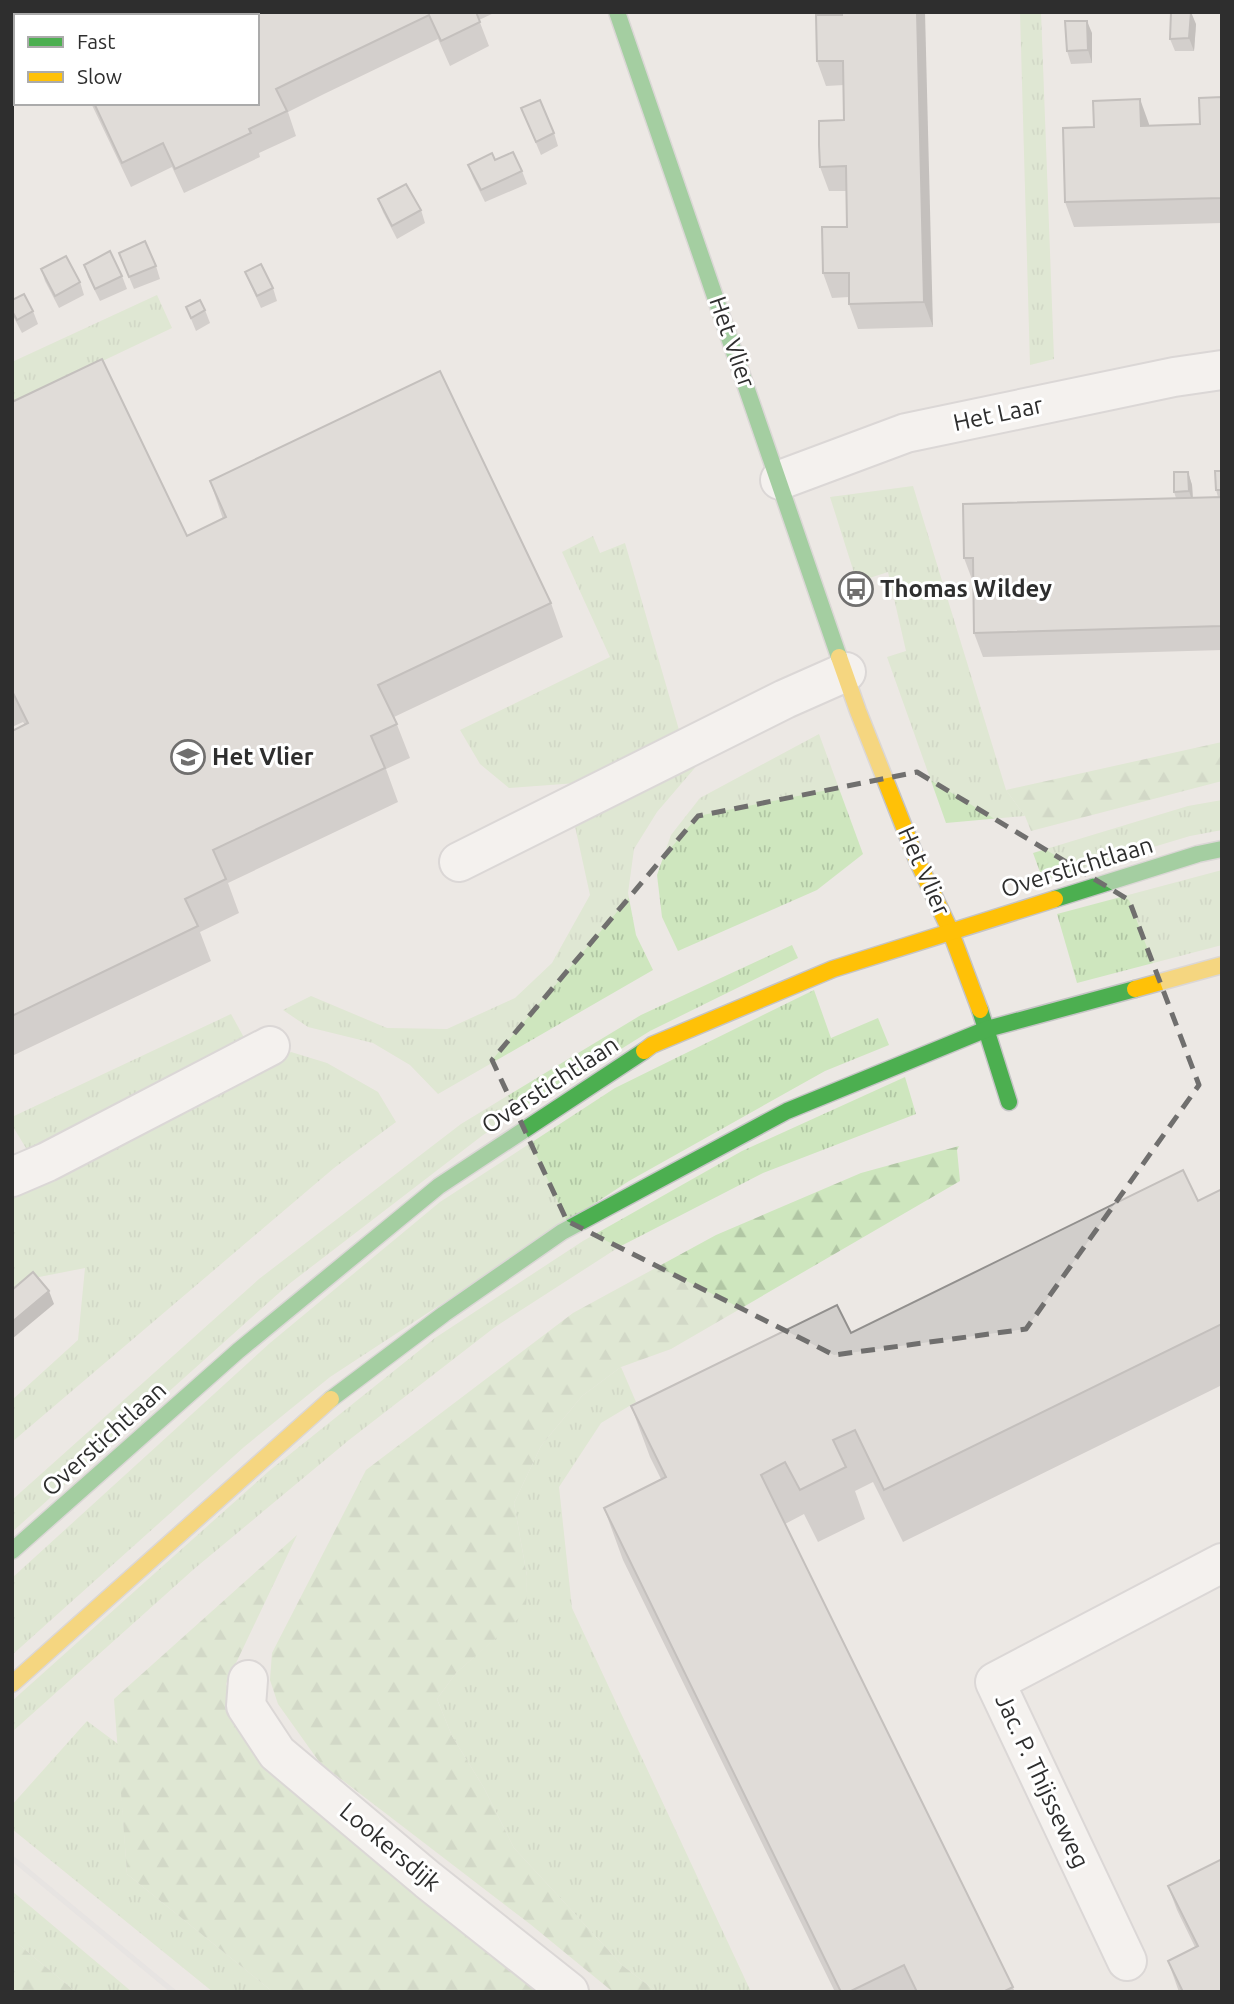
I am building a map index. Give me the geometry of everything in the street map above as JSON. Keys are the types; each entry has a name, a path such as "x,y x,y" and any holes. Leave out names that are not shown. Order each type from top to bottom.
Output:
{"main road":[{"name":"Het Vlier","path":"617,12 862,722 917,860 950,930 987,1030"},
{"name":"Overstichtlaan","path":"12,1551 238,1351 439,1186 652,1045 833,969 950,930 1222,849"},
{"path":"12,1684 334,1396 444,1314 562,1232 787,1111 987,1030 1222,965"},
{"path":"987,1030 1009,1102"}],"street":[{"name":"Het Laar","path":"780,480 906,433 1174,377 1222,370"},
{"path":"460,862 773,705 846,672"},
{"path":"12,1177 47,1162 270,1046"},
{"name":"Jac. P. Thijsseweg","path":"1127,1961 995,1682 1222,1563"},
{"name":"Lookersdijk","path":"248,1680 246,1706 277,1754 428,1880 569,1992"}],"highlighted area":[{"path":"917,772 1129,900 1199,1085 1026,1329 834,1355 567,1221 492,1060 698,816"}],"green space":[{"path":"1020,12 1041,12 1054,359 1030,365"},
{"path":"157,295 172,328 12,404 12,362"},
{"path":"913,486 1006,790 1025,816 946,823 887,657 906,651 888,572 857,582 830,497"},
{"path":"593,536 600,553 625,543 679,730 577,783 509,788 480,764 460,730 610,657 562,552"},
{"path":"819,734 863,854 817,890 678,951 662,917 657,875 671,835 700,798"},
{"path":"1222,742 1222,781 1031,831 1025,816 1006,790"},
{"path":"705,756 657,812 634,849 628,893 636,935 653,970 438,1094 410,1065 373,1043 308,1027 283,1010 311,996 387,1028 447,1029 515,998 552,963 590,895 573,817"},
{"path":"1222,800 1222,830 1190,836 1043,880 1033,853 1188,806"},
{"path":"1222,870 1222,945 1077,983 1057,914"},
{"path":"792,945 798,958 650,1031 483,1135 289,1284 12,1532 12,1500 259,1279 461,1124 641,1015"},
{"path":"814,990 831,1038 878,1018 889,1045 825,1071 629,1181 330,1377 244,1447 12,1655 12,1578 270,1343 440,1202 615,1088"},
{"path":"231,1014 247,1043 29,1153 12,1125 12,1117"},
{"path":"291,1052 327,1063 378,1092 396,1122 334,1168 12,1442 12,1400 78,1340 85,1268 39,1277 12,1295 12,1190 69,1165"},
{"path":"905,1077 916,1114 763,1173 619,1247 495,1327 349,1440 194,1569 12,1732 12,1701 269,1471 435,1338 583,1241 742,1151"},
{"path":"959,1146 957,1150 960,1181 671,1349 621,1367 582,1396 541,1446 514,1503 527,1576 526,1612 456,1673 437,1699 452,1736 484,1788 514,1848 623,1966 657,1992 613,1992 530,1924 320,1763 278,1704 270,1680 272,1653 366,1470 573,1313 716,1235 861,1173"},
{"path":"621,1367 636,1402 601,1423 559,1487 572,1608 751,1992 657,1992 623,1966 514,1848 484,1788 452,1736 437,1699 456,1673 525,1612 527,1576 514,1503 541,1446 582,1396"},
{"path":"297,1535 226,1684 243,1725 552,1992 273,1992 127,1874 114,1699"},
{"path":"87,1721 118,1744 127,1874 273,1992 213,1992 12,1829 12,1805"},
{"path":"12,1891 132,1992 76,1992 12,1939"},
{"path":"12,1939 76,1992 12,1992"}],"building":[{"path":"12,12 51,12 14,14 12,53"},
{"path":"476,12 480,22 441,41 429,15 276,89 287,111 249,129 251,133 175,169 163,143 122,163 95,105 259,105 259,14 220,13"},
{"path":"842,12 917,12 924,302 849,304 849,273 823,273 822,227 847,227 846,166 820,167 819,121 844,120 843,61 817,61 816,15 842,15"},
{"path":"1171,12 1191,12 1189,38 1170,39"},
{"path":"1065,21 1087,21 1088,50 1067,51"},
{"path":"1222,97 1222,198 1065,202 1063,128 1094,127 1093,101 1140,99 1141,126 1200,124 1199,98"},
{"path":"540,100 554,133 536,142 521,108"},
{"path":"513,152 522,171 481,190 468,165 492,153 495,160"},
{"path":"406,184 421,210 392,226 378,199"},
{"path":"145,241 156,266 129,277 119,253"},
{"path":"110,251 122,276 95,289 84,265"},
{"path":"66,256 80,282 55,296 41,269"},
{"path":"261,264 273,288 257,296 245,272"},
{"path":"24,294 33,311 17,320 12,311 12,300"},
{"path":"200,300 205,310 191,318 186,307"},
{"path":"102,359 187,536 226,517 210,481 440,371 551,603 378,685 397,724 371,736 385,768 213,850 226,879 185,899 198,926 12,1016 12,731 28,723 12,691 12,402"},
{"path":"1215,471 1222,471 1222,490 1216,490"},
{"path":"1174,472 1188,472 1189,491 1174,492"},
{"path":"1222,497 1222,626 974,633 973,558 964,558 963,504"},
{"path":"1183,1170 1198,1201 1222,1189 1222,1324 884,1490 855,1430 833,1440 846,1467 800,1490 785,1462 761,1475 1013,1987 1003,1992 917,1992 904,1965 849,1992 841,1992 604,1508 666,1477 631,1406 837,1305 851,1333"},
{"path":"33,1272 49,1291 12,1322 12,1290"},
{"path":"1222,1859 1222,1992 1183,1992 1168,1961 1198,1946 1168,1886"}],"railway":[{"path":"12,1858 174,1992"}],"traffic: fast":[{"path":"617,12 839,657"},
{"path":"1055,899 1222,849"},
{"path":"331,1399 444,1314 562,1232 787,1111 987,1029 1135,989"},
{"path":"980,1010 1009,1102"},
{"path":"12,1551 238,1351 439,1186 644,1051"}],"traffic: slow":[{"path":"839,657 917,860 950,930 980,1010"},
{"path":"644,1051 652,1045 833,969 1055,899"},
{"path":"1135,989 1222,965"},
{"path":"12,1684 331,1399"}],"place":[{"name":"Thomas Wildey","path":"856,589"},
{"name":"Het Vlier","path":"188,757"}]}
